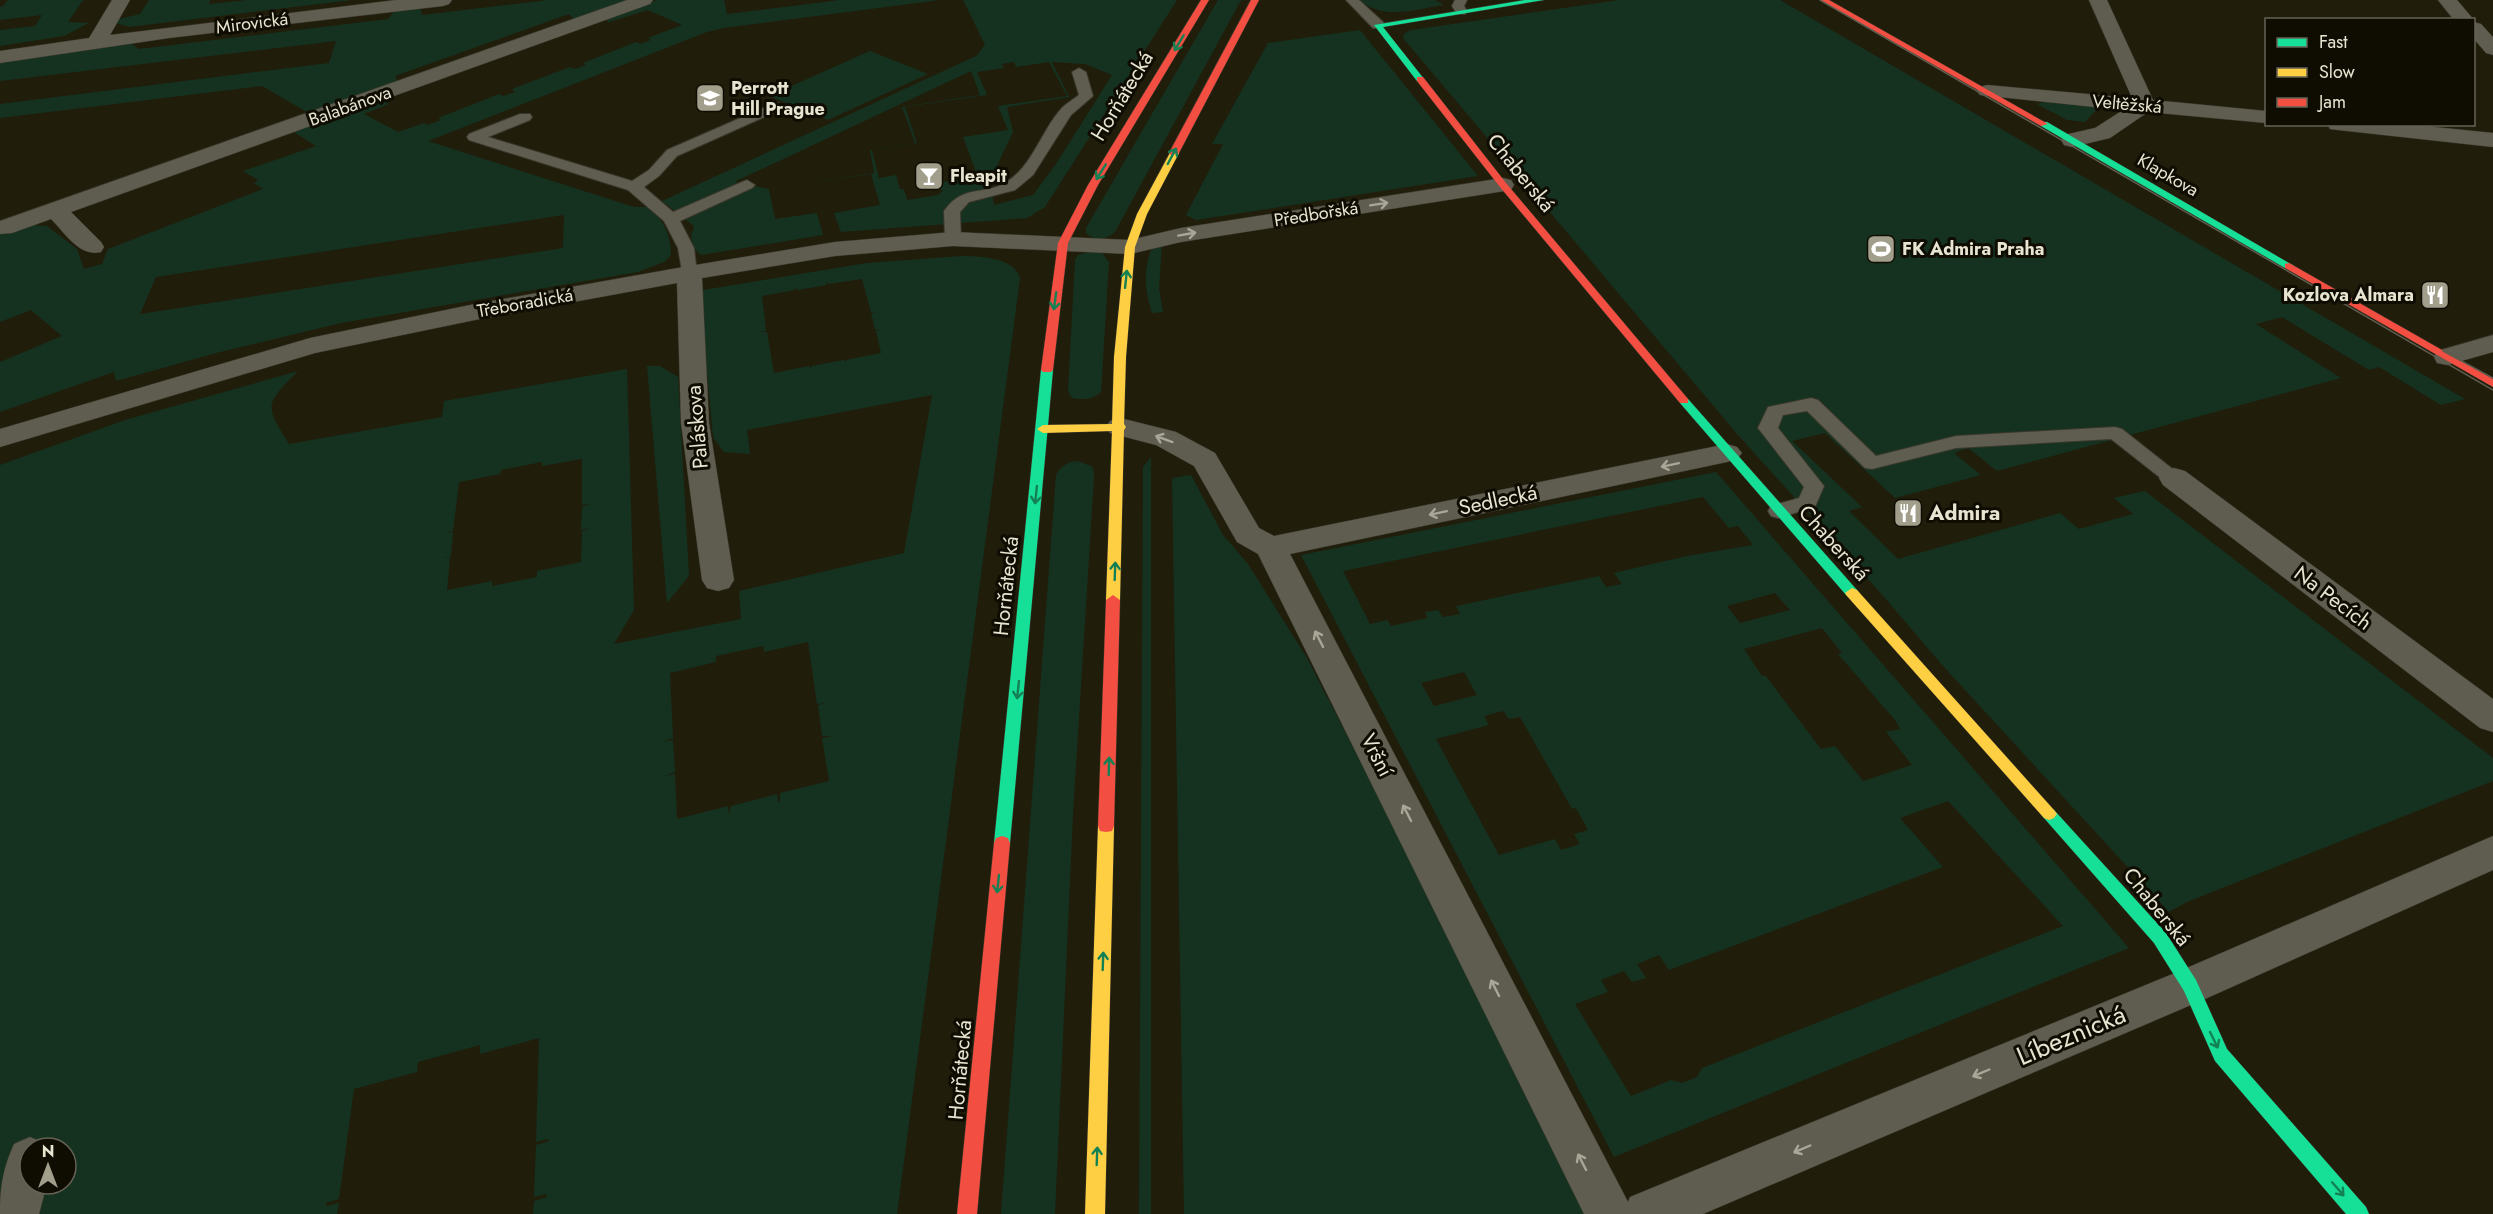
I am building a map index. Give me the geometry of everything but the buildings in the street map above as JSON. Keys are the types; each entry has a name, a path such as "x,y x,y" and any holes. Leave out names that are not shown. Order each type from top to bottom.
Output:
{"main road":[{"name":"Horňátecká","path":"967,1214 1051,326 1063,243 1088,192 1205,0"},
{"path":"1095,1214 1123,312 1130,247 1142,214 1255,0"},
{"path":"1378,25 1461,5 1540,0"},
{"name":"Klapkova","path":"1824,0 1987,91 2493,384"},
{"name":"Chaberská","path":"1378,25 1503,185 1727,453 2160,938 2190,986 2221,1055 2359,1214"},
{"name":"Vršní","path":"1043,429 1120,427"}],"street":[{"path":"96,42 121,0"},
{"name":"Mirovická","path":"0,57 96,42 443,0"},
{"name":"Balabánova","path":"4,228 644,0"},
{"path":"2072,140 2102,134 2145,105 2098,0"},
{"path":"2447,0 2463,18"},
{"path":"2475,29 2493,49"},
{"name":"Veltěžská","path":"1987,91 2265,117"},
{"path":"2357,126 2493,140"},
{"name":"Předbořská","path":"1063,243 1130,247 1180,235 1503,185"},
{"path":"55,210 92,247"},
{"name":"Třeboradická","path":"0,438 310,346 475,312 835,249 953,239 1063,243"},
{"name":"Paláskova","path":"689,273 695,423 718,580"},
{"path":"2447,357 2493,343"},
{"name":"Vršní","path":"1120,427 1166,438 1204,460 1248,535 1270,547 1288,578 1609,1214"},
{"name":"Sedlecká","path":"1270,547 1727,453"},
{"name":"Na Pecích","path":"2174,478 2493,718"},
{"name":"Líbeznická","path":"1647,1214 2190,986 2493,852"},
{"path":"15,1214 20,1196"}],"lane":[{"path":"1352,0 1378,25"},
{"path":"953,239 952,211 963,199 1009,188 1028,172 1066,112 1086,96 1079,72"},
{"path":"634,187 654,173 672,153 777,106"},
{"path":"525,117 474,137 634,187 671,219 686,248 689,273"},
{"path":"671,219 747,185"},
{"path":"1778,511 1808,502 1814,486 1768,428 1775,411 1811,404 1872,463 1956,442 2115,433 2174,478"}],"green space":[{"path":"8,0 83,0 68,22 89,23 64,36 0,46 0,30 35,26 42,15 0,20 0,7"},
{"path":"149,0 210,0 209,4 247,0 352,0 129,27 116,23 115,20 140,14"},
{"path":"548,0 635,0 575,21 569,14 395,76 399,85 312,115 262,86 0,118 0,104 329,63 336,41 0,81 0,61 129,42 139,49 388,19 396,9 420,7 422,15"},
{"path":"657,0 724,0 727,14 840,0 940,0 707,32 428,141 634,207 649,207 654,212 666,229 671,248 671,255 664,262 638,272 341,323 216,353 116,381 114,372 0,412 0,362 62,336 31,310 0,322 0,234 33,225 47,226 77,249 84,269 102,264 108,249 263,189 254,183 258,180 243,171 316,146 292,131 382,100 389,104 364,114 398,132 424,123 428,125 441,120 438,118 499,94 503,96 515,92 512,89 570,67 575,69 586,65 583,63 636,42 640,44 651,40 648,38 682,25 648,10 609,22 604,19","holes":["564,215 563,248 140,314 156,277"]},
{"path":"963,0 1177,0 1045,207 1027,218 841,232 834,213 880,205 871,174 769,189 775,219 817,213 823,235 701,255 694,249 691,236 694,226 662,201 649,207 976,56 985,45","holes":["1014,62 1016,67 1049,62 1067,96 998,106 1008,130 963,137 978,177 916,186 918,190 938,188 943,191 938,195 907,200 904,189 900,189 896,175 879,178 872,150 917,143 905,107 987,95 977,72 1004,68 1002,64","1052,62 1085,64 1112,75 1056,164 1033,195 994,205 990,181 1013,132 1007,107 1069,97","971,71 980,95 902,107 915,143 870,150 874,173 769,189 734,182"]},
{"path":"1218,0 1241,0 1115,232 1108,237 1089,236 1086,228"},
{"path":"1360,0 1435,0 1444,5 1389,12 1369,6"},
{"path":"1619,0 1780,0 2465,399 2441,405 2379,367 2369,370 2282,317 2256,324 2341,378 1997,471 1968,448 1954,453 1981,475 1895,498 1825,433 1792,441 1862,507 1849,511 1898,559 2060,513 2079,529 2133,514 2114,498 2145,491 2493,758 2493,781 2187,902 2169,912 1943,666 1878,590 1738,435 1403,38 1404,34 1411,30"},
{"path":"1360,30 1478,176 1196,220 1186,215 1223,144 1212,144 1268,43"},
{"path":"870,51 928,74 828,120 769,96"},
{"path":"2048,101 2099,107 2085,122 2067,120 2037,104"},
{"path":"1162,244 1159,288 1163,312 1152,313 1146,289 1147,266 1151,250"},
{"path":"1093,251 1102,253 1109,262 1101,392 1091,398 1076,399 1072,398 1068,391 1075,260 1078,255"},
{"path":"961,256 995,259 1011,266 1020,278 897,1214 533,1214 534,1201 547,1197 546,1194 534,1197 536,1145 549,1141 548,1139 536,1142 539,1038 480,1054 480,1045 418,1062 417,1072 354,1089 339,1199 326,1203 326,1206 339,1203 337,1214 0,1214 0,465 125,420 298,371 279,391 272,405 275,420 289,444 442,417 444,401 627,369 634,610 614,644 741,619 739,591 904,553 932,395 747,430 750,454 724,452 713,437 700,294 703,290 867,263","holes":["862,279 871,312 877,312 871,313 875,330 882,329 876,331 881,353 846,360 846,363 844,360 811,366 812,370 809,366 774,373 767,332 760,332 766,331 762,296 795,290 795,287 797,290 827,285 826,281 829,284","582,459 582,505 590,504 582,507 581,530 590,528 582,531 581,562 537,571 537,577 492,586 492,581 447,590 450,557 441,558 451,556 453,532 444,533 453,531 459,482 500,474 501,470 542,462 542,466","808,642 817,704 827,703 818,705 822,736 832,736 822,738 829,781 780,793 778,802 777,794 731,806 729,814 728,806 677,819 675,774 665,776 675,772 673,740 663,742 673,738 670,673 716,662 716,656 763,646 764,652"]},
{"path":"647,366 660,366 678,377 689,576 667,603"},
{"path":"1151,457 1151,1214 1139,1214 1143,467"},
{"path":"1078,461 1093,467 1094,477 1073,814 1055,1214 1001,1214 1056,475 1065,465"},
{"path":"1716,472 2129,948 1614,1157 1301,555","holes":["1703,497 1729,528 1738,526 1753,545 1687,556 1614,573 1622,584 1606,587 1599,576 1456,606 1460,614 1443,617 1438,610 1425,612 1427,618 1391,626 1387,620 1370,624 1343,571","1775,593 1790,610 1740,623 1727,606","1822,628 1842,653 1838,654 1895,720 1900,729 1886,732 1912,765 1863,781 1835,746 1821,749 1765,675 1762,676 1744,649","1464,672 1477,695 1434,706 1421,683","1503,711 1509,719 1520,717 1572,809 1576,808 1588,830 1574,834 1580,844 1561,850 1555,839 1499,855 1436,739 1489,725 1484,716","1948,801 2063,926 1702,1068 1697,1077 1682,1083 1671,1080 1631,1096 1575,1004 1608,992 1601,980 1624,971 1632,982 1646,978 1637,964 1659,955 1669,970 1943,867 1900,818"]},
{"path":"1191,475 1223,535 1248,564 1307,658 1542,1115 1586,1214 1184,1214 1172,478"}],"tram line":[{"path":"1820,0 2493,390"},
{"path":"2443,351 2493,378"}],"traffic: fast":[{"path":"1420,79 1378,25 1540,0"},
{"path":"2044,124 2289,266"},
{"path":"1002,843 1047,370"},
{"path":"1684,401 1852,593"},
{"path":"2049,814 2160,938 2190,986 2221,1055 2359,1214"}],"traffic: slow":[{"path":"1113,600 1120,357 1130,247 1142,214 1174,153"},
{"path":"1043,429 1120,427"},
{"path":"1852,593 2049,814"},
{"path":"1095,1214 1106,826"}],"traffic: jam":[{"path":"1047,370 1063,243 1093,185 1205,0"},
{"path":"1174,153 1255,0"},
{"path":"1824,0 2044,124"},
{"path":"1420,79 1503,185 1684,401"},
{"path":"2289,266 2493,384"},
{"path":"1106,826 1113,600"},
{"path":"967,1214 1002,843"}],"place":[{"name":"Perrott Hill Prague","path":"710,98"},
{"name":"Fleapit","path":"929,176"},
{"name":"FK Admira Praha","path":"1881,249"},
{"name":"Kozlova Almara","path":"2435,295"},
{"name":"Admira","path":"1908,513"}]}
